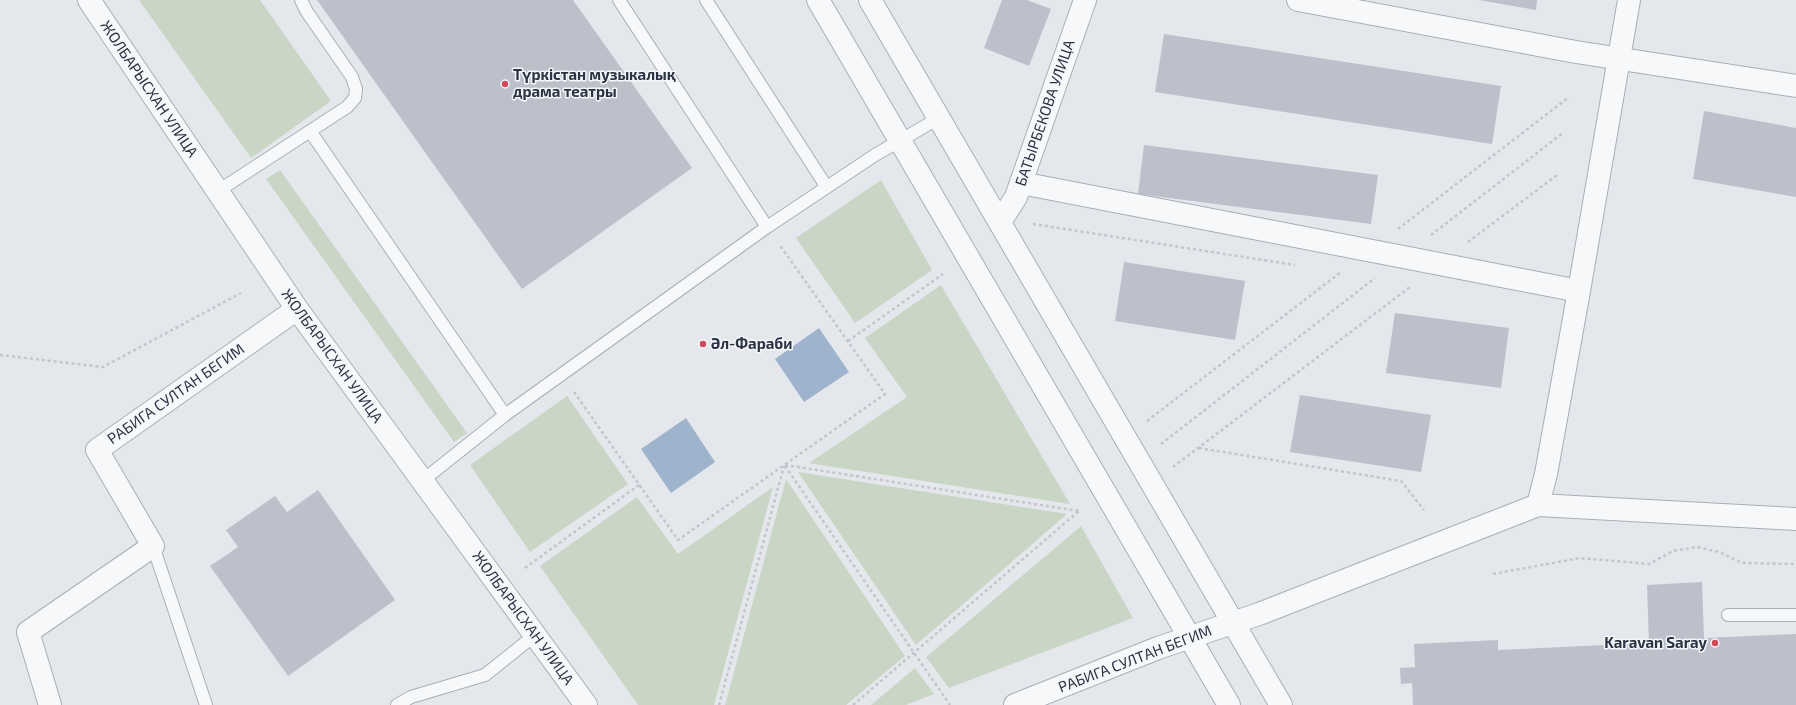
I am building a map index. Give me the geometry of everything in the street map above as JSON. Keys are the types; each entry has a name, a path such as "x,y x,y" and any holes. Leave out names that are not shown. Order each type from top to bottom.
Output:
{"street":[{"name":"ЖОЛБАРЫСХАН УЛИЦА","path":"89,0 297,309 586,705"},
{"path":"818,0 1229,705"},
{"path":"870,0 1281,705"},
{"name":"БАТЫРБЕКОВА УЛИЦА","path":"1000,222 1016,196 1021,183 1085,0"},
{"path":"1298,0 1620,59 1796,86"},
{"path":"1629,0 1579,291 1546,474 1538,505 1796,519"},
{"path":"1021,183 1579,291"},
{"name":"РАБИГА СУЛТАН БЕГИМ","path":"153,546 97,450 297,309"},
{"name":"РАБИГА СУЛТАН БЕГИМ","path":"1015,705 1189,637 1233,622 1538,505"},
{"path":"50,705 28,632 153,546"}],"lane":[{"path":"218,191 347,107 355,98 356,89 352,77 307,12 301,0"},
{"path":"619,0 767,227"},
{"path":"706,0 826,186"},
{"path":"422,481 505,415 767,227 826,186 900,140 939,118"},
{"path":"310,131 505,415"},
{"path":"153,546 206,705"},
{"path":"1728,615 1796,615"},
{"path":"397,705 410,697 485,675 535,635"}],"path":[{"path":"1160,444 1563,133"},
{"path":"1440,264 1556,175"},
{"path":"1032,224 1302,266"},
{"path":"562,374 678,540 885,394 767,227"},
{"path":"1333,271 1348,274"},
{"path":"848,341 943,274"},
{"path":"1369,277 1376,278"},
{"path":"1174,467 1414,284 1406,283"},
{"path":"0,355 103,367 241,293"},
{"path":"1198,448 1401,481 1424,510"},
{"path":"784,465 1079,511 853,705"},
{"path":"784,465 950,705"},
{"path":"719,705 784,465"},
{"path":"525,568 639,485"},
{"path":"1492,574 1580,558 1649,564 1673,551 1697,547 1719,552 1742,563 1796,564"}],"green space":[{"path":"139,0 260,0 331,101 251,158"},
{"path":"280,170 467,433 454,442 266,179"},
{"path":"881,180 932,270 855,323 796,238"},
{"path":"941,285 1070,504 809,463 907,397 865,338"},
{"path":"567,396 628,484 530,552 470,465"},
{"path":"798,472 1067,514 916,645"},
{"path":"786,479 905,656 846,705 725,705"},
{"path":"773,487 714,705 638,705 540,566 637,497 678,554"},
{"path":"1081,526 1133,618 949,688 926,657"},
{"path":"915,668 934,694 906,705 871,705"}],"water":[{"path":"819,328 849,372 804,402 775,359"},
{"path":"686,418 715,462 671,493 641,449"}],"building":[{"name":"Түркістан музыкалық драма театры","path":"317,0 573,0 692,168 522,289"},
{"path":"1002,0 1027,0 1051,9 1029,66 984,48"},
{"path":"1479,0 1537,0 1536,10"},
{"path":"1164,34 1501,86 1492,144 1155,92"},
{"path":"1704,111 1796,128 1796,197 1693,179"},
{"path":"1144,145 1378,175 1371,224 1138,194"},
{"path":"1124,262 1245,281 1235,340 1115,321"},
{"path":"1395,313 1509,328 1501,388 1386,373"},
{"path":"1300,395 1431,415 1421,472 1290,452"},
{"path":"318,490 395,600 288,676 210,566 238,547 226,530 275,496 287,512"},
{"name":"Karavan Saray","path":"1702,582 1704,638 1796,634 1796,705 1413,705 1412,683 1401,684 1400,668 1415,667 1414,644 1498,640 1498,650 1649,643 1647,585"}],"place":[{"name":"Түркістан музыкалық драма театры","path":"505,84"},
{"name":"Әл-Фараби","path":"703,344"},
{"name":"Karavan Saray","path":"1715,643"}]}
